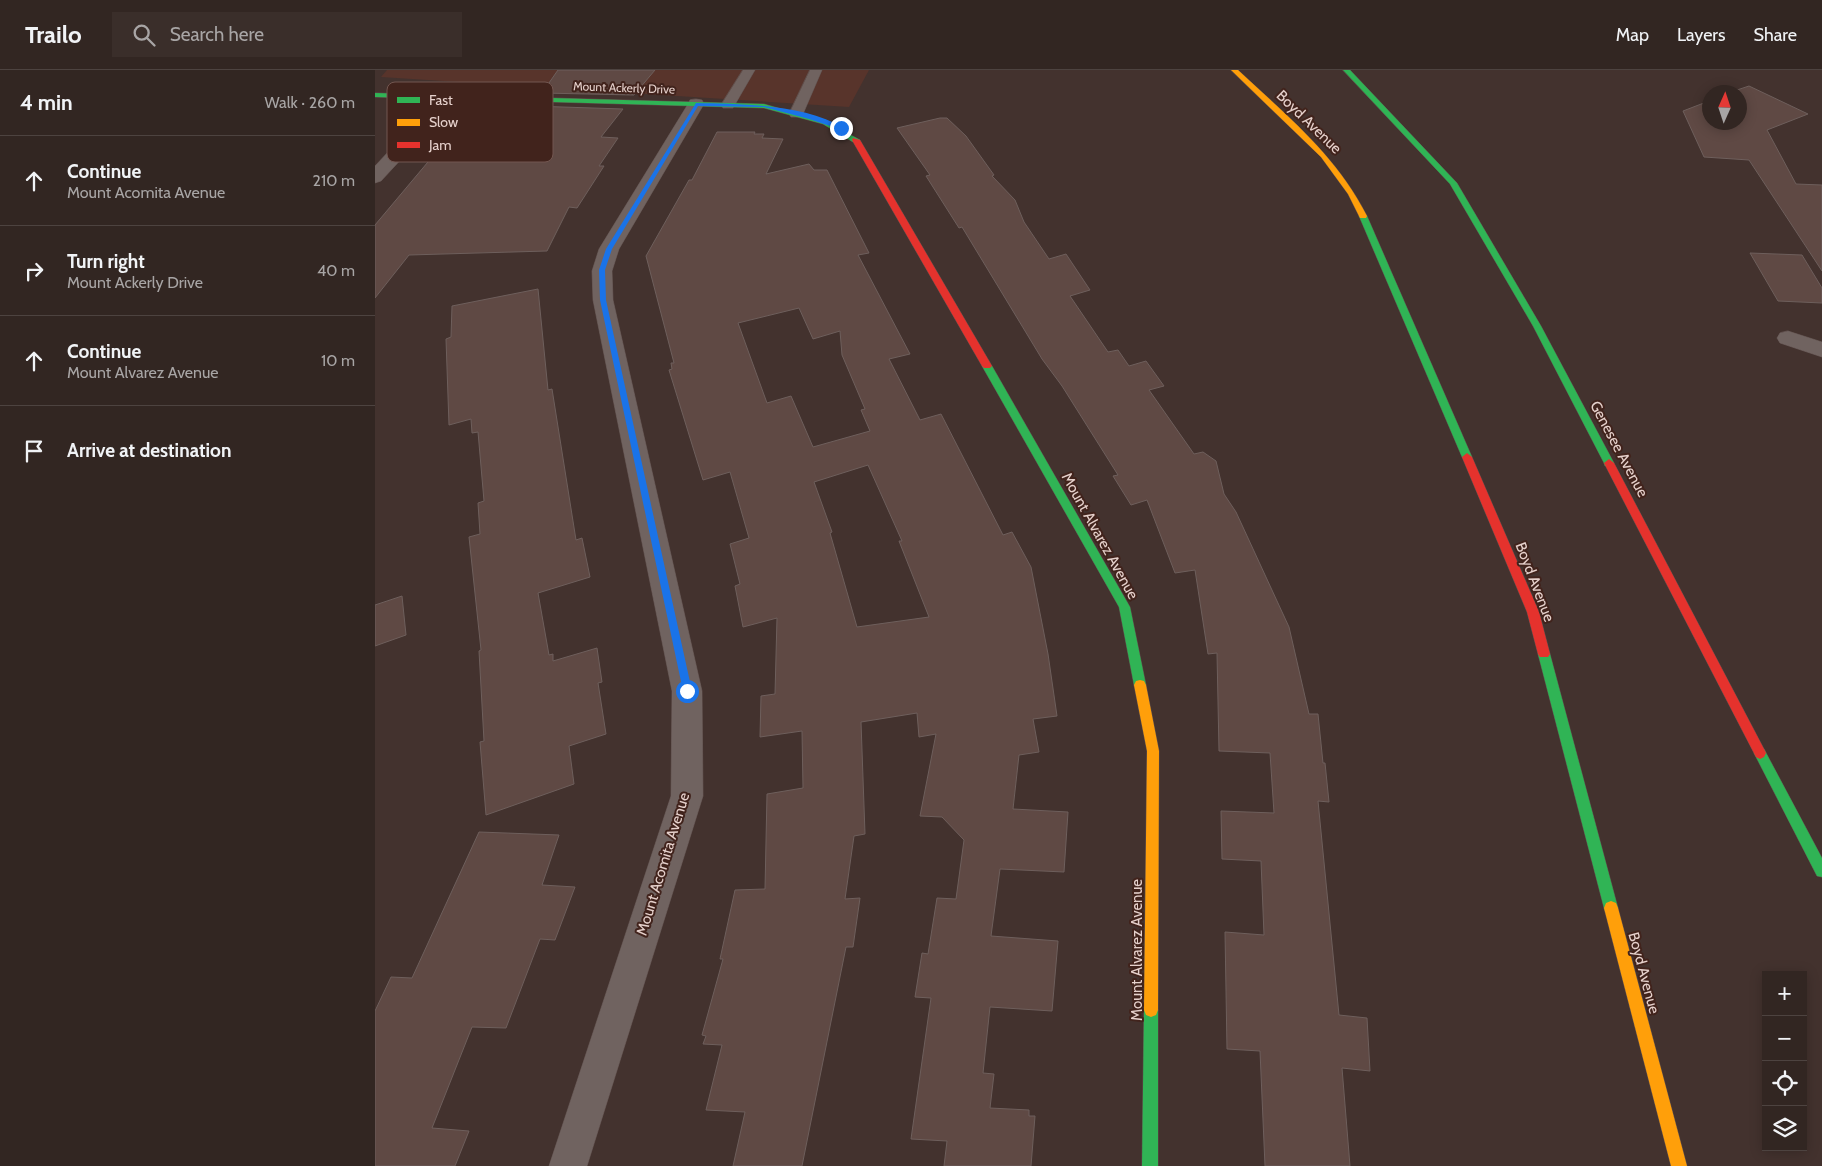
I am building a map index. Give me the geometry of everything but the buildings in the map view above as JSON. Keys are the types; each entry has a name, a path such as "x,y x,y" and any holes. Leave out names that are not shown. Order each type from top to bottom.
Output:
{"street":[{"name":"Boyd Avenue","path":"1234,70 1329,161 1355,197 1533,612 1679,1166"},
{"name":"Genesee Avenue","path":"1346,70 1453,183 1537,326 1822,871"},
{"name":"Mount Ackerly Drive","path":"553,100 764,106 811,118"},
{"name":"Mount Acomita Avenue","path":"568,1166 687,796 687,691 603,300 602,270 609,249 696,104"},
{"name":"Mount Alvarez Avenue","path":"811,118 841,128 859,142 1125,607 1153,751 1150,1166"},
{"path":"375,177 389,162"},
{"path":"1788,338 1822,350"}],"lane":[{"path":"728,105 749,70"},
{"path":"797,114 816,70"}],"shaded area":[{"path":"387,70 869,70 849,107 553,88 553,82 459,82 381,77"}],"traffic: fast":[{"path":"1346,70 1453,183 1537,326 1609,463"},
{"path":"375,95 387,95"},
{"path":"553,100 764,106 825,123 856,140"},
{"path":"1363,216 1467,457"},
{"path":"987,366 1124,607 1140,685"},
{"path":"1544,654 1611,908"},
{"path":"1760,753 1822,871"},
{"path":"1150,1166 1151,1010"}],"traffic: slow":[{"path":"1234,70 1323,155 1339,174 1363,216"},
{"path":"1140,685 1153,751 1151,1010"},
{"path":"1611,908 1679,1166"}],"traffic: jam":[{"path":"856,140 987,366"},
{"path":"1467,457 1533,612 1544,654"},
{"path":"1609,463 1760,753"}],"route":[{"path":"687,691 603,300 602,270 609,249 696,104 764,106 841,128"}]}
